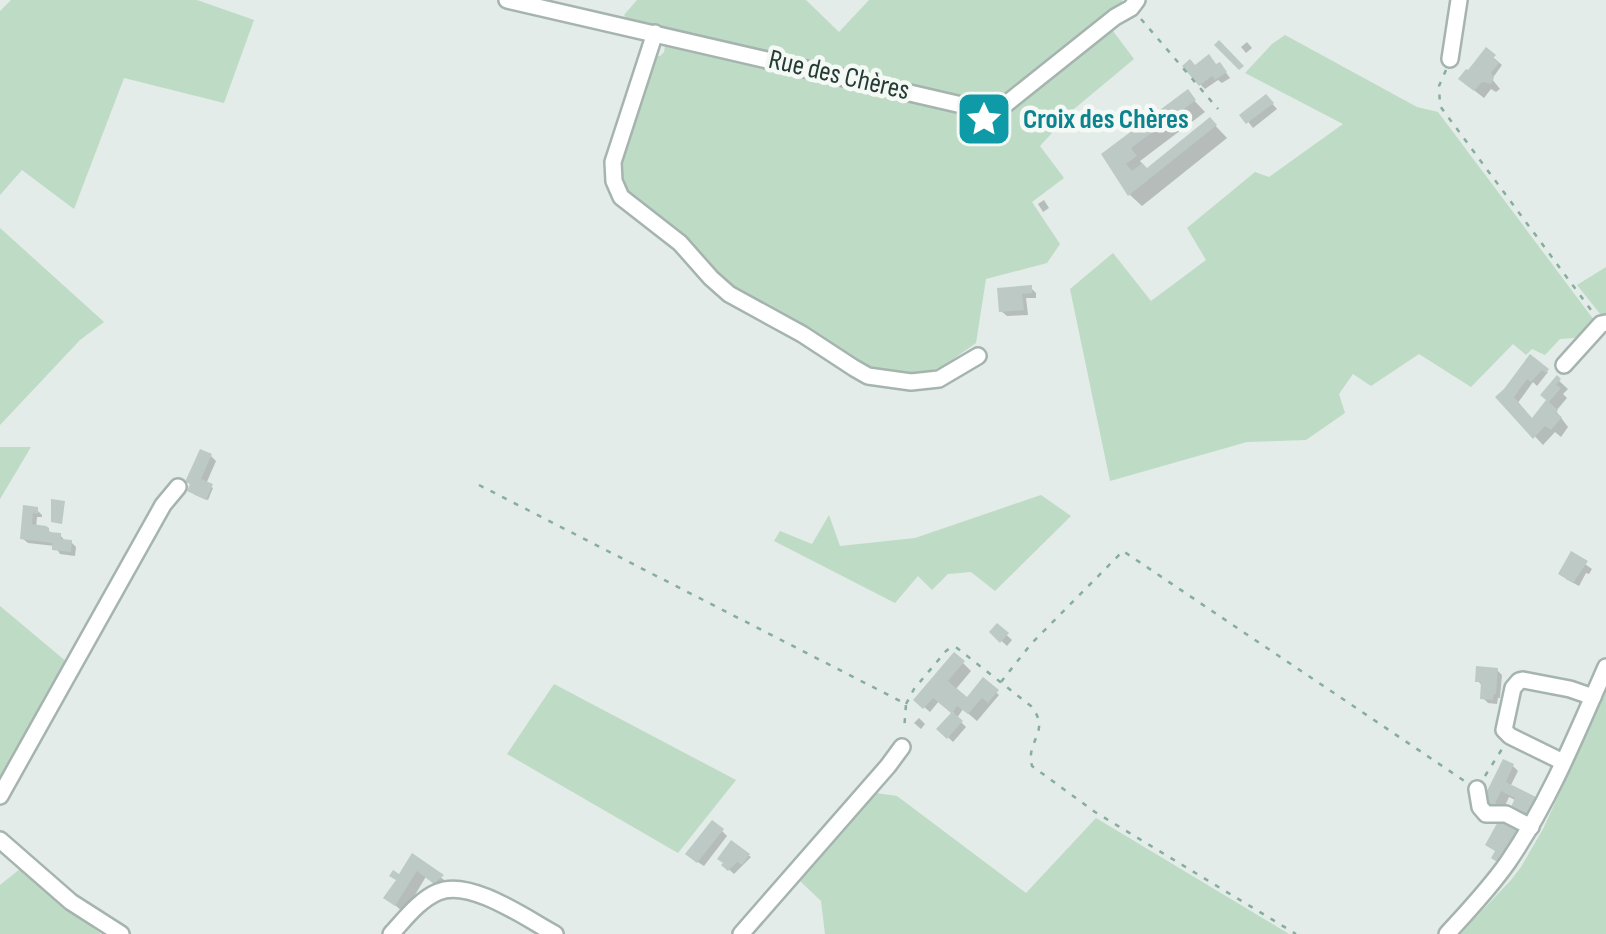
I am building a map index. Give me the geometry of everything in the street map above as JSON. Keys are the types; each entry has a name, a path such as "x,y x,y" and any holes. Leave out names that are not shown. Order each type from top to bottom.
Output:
{"street":[{"name":"Rue des Chères","path":"507,0 979,109 1006,104 1134,4"},
{"path":"1450,60 1459,0"},
{"path":"655,33 612,162 621,197 680,243 729,294 868,376 911,382 939,379 978,356"},
{"path":"1564,365 1604,323"},
{"path":"0,796 163,505 178,486"},
{"path":"1448,934 1507,864 1530,827 1606,667"},
{"path":"1563,762 1504,730 1513,688 1519,681 1593,697"},
{"path":"741,934 902,747"},
{"path":"1476,789 1486,814 1506,814 1530,827"},
{"path":"0,840 71,902 120,934"},
{"path":"390,934 418,906 436,893 452,888 474,892 555,934"}],"path":[{"path":"1134,4 1218,109"},
{"path":"1450,60 1439,86 1440,106 1604,323"},
{"path":"479,485 906,704"},
{"path":"1001,682 1030,644 1123,551 1476,789 1510,736"},
{"path":"902,747 906,704 914,689 951,647 957,648 1038,715 1041,724 1032,748 1032,766 1095,812 1296,934"}],"green space":[{"path":"11,0 197,0 254,20 224,103 124,78 74,209 22,170 0,195 0,11"},
{"path":"637,0 806,0 839,32 869,0 1123,0 1117,9 1003,100 974,99 627,19 624,15"},
{"path":"1110,27 1134,59 1074,109 1040,146 1064,178 1032,202 1060,244 1047,263 986,279 976,343 942,367 917,375 861,366 740,297 622,191 619,154 653,55 664,52 666,41 979,116"},
{"path":"1285,35 1417,107 1438,112 1594,320 1575,338 1560,339 1545,355 1532,349 1526,355 1513,344 1471,387 1419,354 1371,386 1353,374 1339,394 1345,413 1306,440 1247,442 1110,481 1070,289 1113,253 1151,301 1206,260 1187,228 1255,172 1269,177 1343,124 1245,73"},
{"path":"0,228 104,322 80,340 0,425"},
{"path":"1606,267 1606,315 1601,315 1577,285"},
{"path":"0,447 31,447 0,499"},
{"path":"1041,495 1071,516 995,591 971,572 948,574 932,590 918,576 895,603 774,541 780,531 812,544 829,515 840,546 915,538"},
{"path":"0,606 68,663 0,780"},
{"path":"554,684 736,780 678,853 507,754"},
{"path":"1606,692 1606,934 1460,934 1521,867 1543,829"},
{"path":"876,793 897,796 1026,893 1096,818 1289,934 825,934 821,901 800,881"},
{"path":"20,869 101,934 0,934 0,885"}],"building":[{"path":"1219,40 1244,66 1239,70 1214,45"},
{"path":"1486,47 1499,63 1491,73 1491,84 1482,82 1474,91 1458,79"},
{"path":"1209,54 1227,72 1215,80 1212,76 1199,86 1182,66 1190,59 1195,65"},
{"path":"1188,89 1196,100 1131,148 1137,156 1126,164 1132,171 1142,163 1147,168 1210,117 1217,125 1128,196 1101,154"},
{"path":"1266,94 1274,103 1246,124 1239,115"},
{"path":"1032,285 1032,293 1022,294 1024,310 999,312 997,288"},
{"path":"1530,354 1549,369 1546,373 1542,370 1531,382 1527,379 1514,397 1532,418 1546,400 1540,395 1557,375 1561,379 1556,385 1561,388 1549,402 1562,417 1551,430 1545,426 1533,439 1495,397"},
{"path":"200,449 212,454 201,479 213,484 206,500 187,491 190,484 185,482"},
{"path":"51,499 65,501 62,524 51,522"},
{"path":"23,505 38,507 32,524 46,526 49,532 61,533 61,539 72,540 71,552 52,550 52,543 20,539"},
{"path":"1571,551 1588,561 1573,583 1558,574"},
{"path":"997,623 1009,633 1000,643 989,632"},
{"path":"954,652 965,661 948,681 967,697 983,677 999,690 988,703 982,698 968,714 957,706 953,712 963,721 947,739 936,729 951,713 933,698 923,709 913,700"},
{"path":"1476,666 1498,668 1493,700 1480,699 1481,682 1475,682"},
{"path":"1503,759 1514,764 1506,782 1536,797 1526,815 1511,807 1515,798 1501,791 1494,806 1486,803 1484,797"},
{"path":"1500,818 1518,829 1499,863 1491,858 1495,851 1485,845"},
{"path":"712,820 724,829 697,863 685,854"},
{"path":"731,840 750,854 742,865 737,862 728,871 717,859"},
{"path":"412,853 444,875 434,884 417,871 395,906 383,898 396,880 389,876 393,870 399,874"}],"place":[{"name":"Croix des Chères","path":"984,119"}]}
